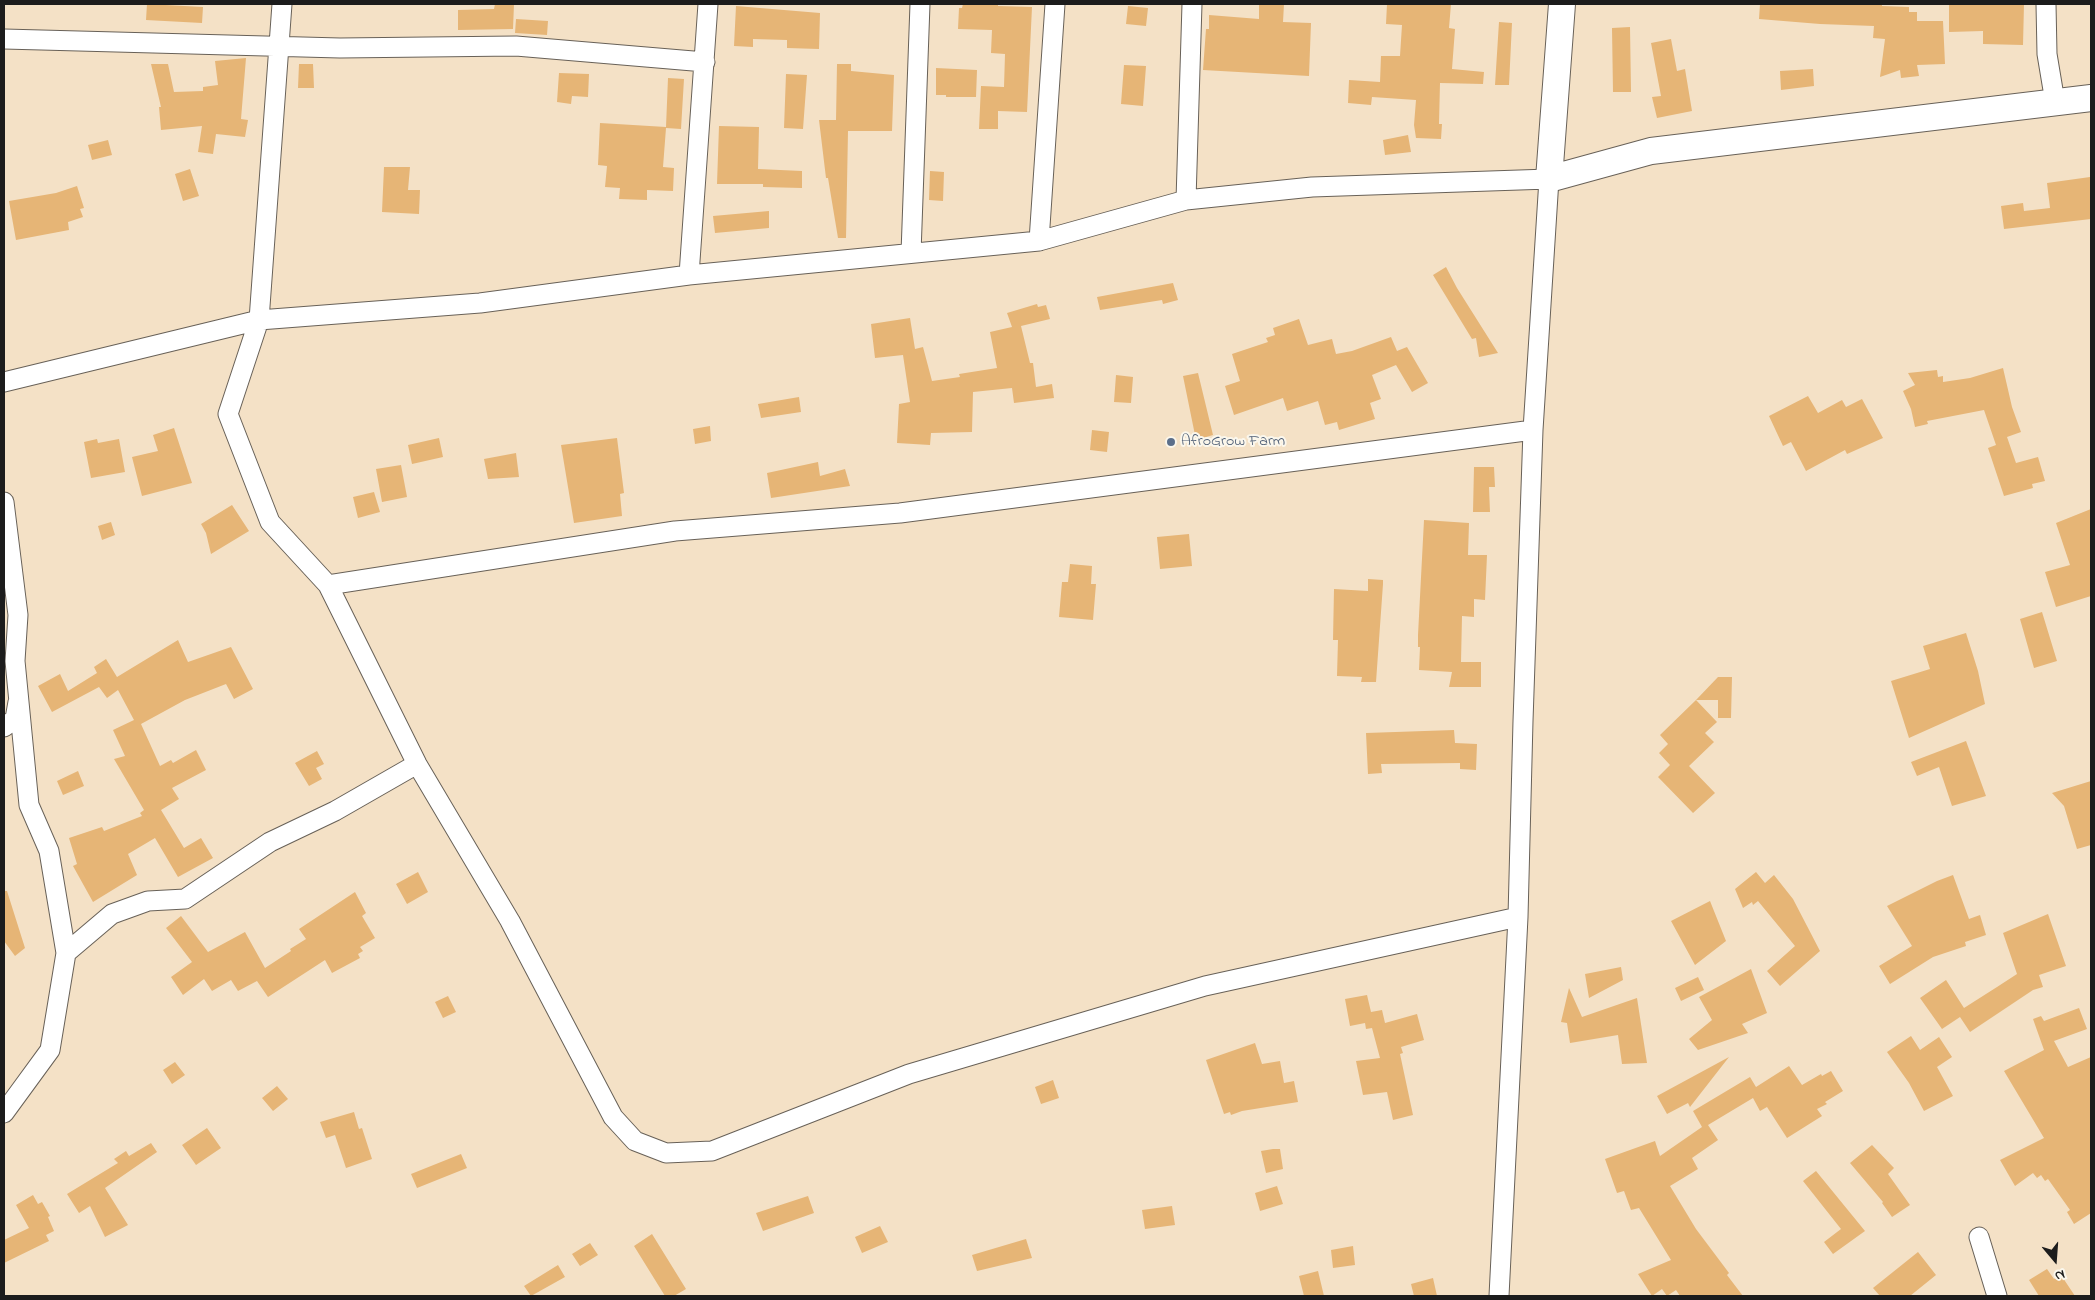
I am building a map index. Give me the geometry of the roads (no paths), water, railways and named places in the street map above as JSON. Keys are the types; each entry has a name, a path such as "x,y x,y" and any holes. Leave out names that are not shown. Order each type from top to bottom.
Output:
{"street":[{"path":"282,4 259,320 228,414 270,522 328,585 417,764 510,921 613,1117 635,1141 666,1153 712,1151 909,1074 1205,986 1518,917"},
{"path":"689,275 708,4"},
{"path":"911,253 920,4"},
{"path":"1039,241 1055,4"},
{"path":"1186,200 1192,4"},
{"path":"1499,1296 1518,917 1522,721 1534,430 1562,4"},
{"path":"2046,4 2048,54 2055,102"},
{"path":"4,39 340,48 516,46 705,62"},
{"path":"4,382 259,320 480,302 689,275 1039,241 1186,200 1312,187 1549,179 1651,151 2091,98"},
{"path":"328,585 675,531 900,513 1534,430"},
{"path":"4,502 14,661 28,806 49,851 66,953 50,1050 4,1114"},
{"path":"4,727 15,719 19,698"},
{"path":"66,953 112,914 148,901 185,899 270,842 335,811 417,764"},
{"path":"1979,1237 1997,1296"}],"place":[{"name":"AfroGrow Farm","path":"1171,442"}]}
